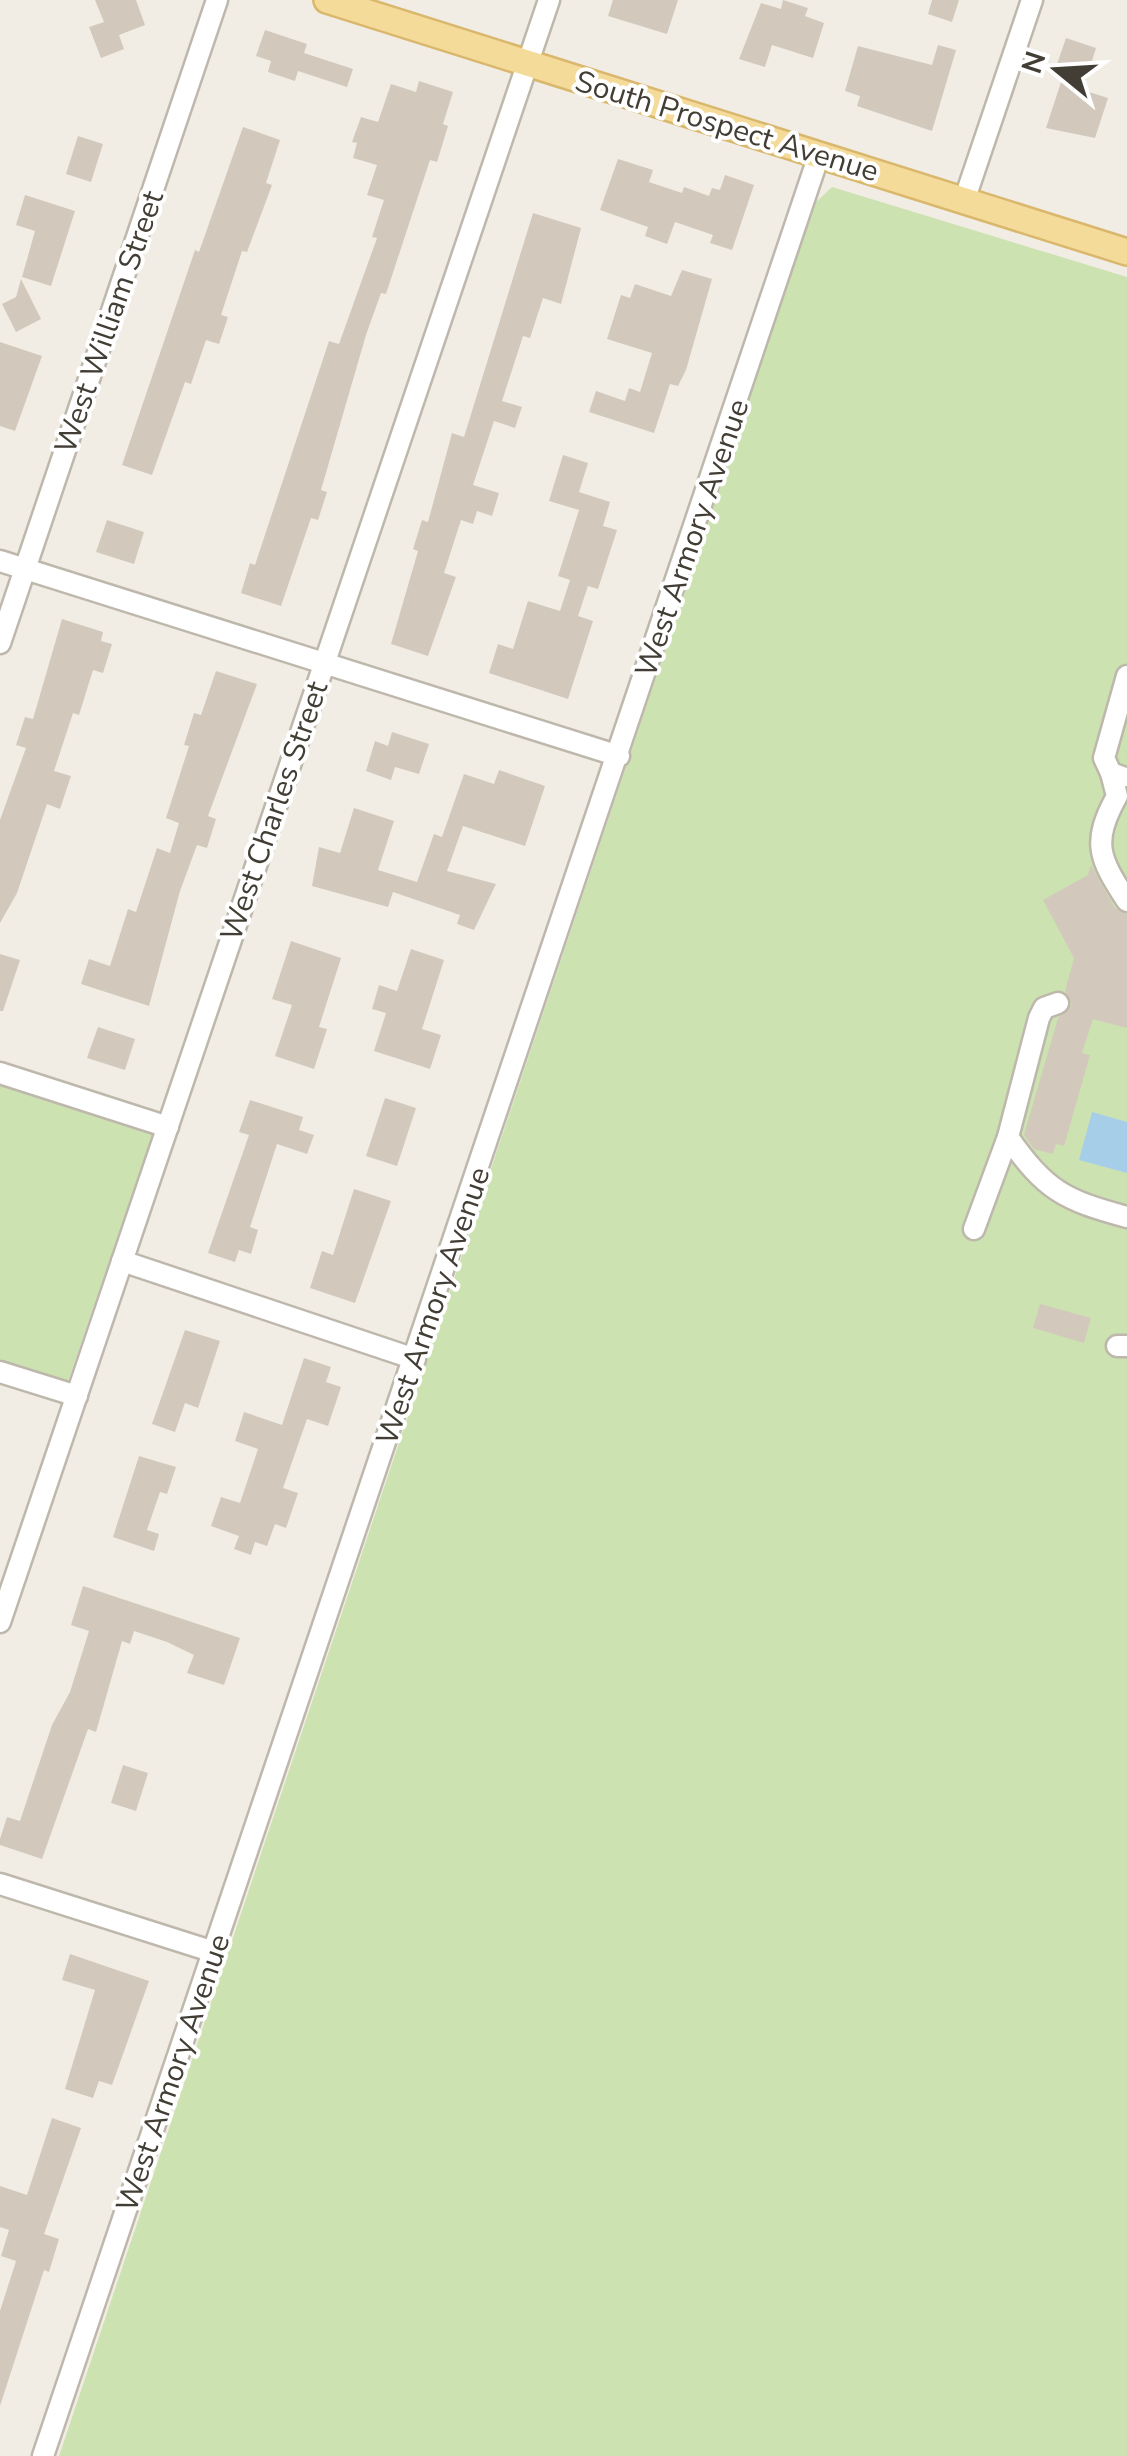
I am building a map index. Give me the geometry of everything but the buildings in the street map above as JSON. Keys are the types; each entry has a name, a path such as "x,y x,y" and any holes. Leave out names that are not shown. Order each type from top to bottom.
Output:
{"main road":[{"name":"South Prospect Avenue","path":"327,0 1127,252"}],"street":[{"name":"West William Street","path":"0,643 217,0"},
{"name":"West Charles Street","path":"0,1622 549,0"},
{"path":"964,201 1032,0"},
{"name":"West Armory Avenue","path":"44,2456 819,154"},
{"path":"0,560 619,756"},
{"path":"1127,676 1104,758 1119,776 1099,849 1127,902"},
{"path":"974,1229 1008,1137 1040,1018 1044,1008 1058,1003"},
{"path":"0,1074 168,1127"},
{"path":"1008,1137 1051,1190 1074,1203 1127,1218"},
{"path":"122,1261 415,1359"},
{"path":"0,1372 77,1396"},
{"path":"0,1884 214,1952"}],"green space":[{"path":"832,187 1127,277 1127,2456 59,2456 815,203"},
{"path":"0,1084 153,1133 68,1381 0,1360"}],"water":[{"path":"1092,1112 1127,1122 1127,1173 1079,1160"}]}
